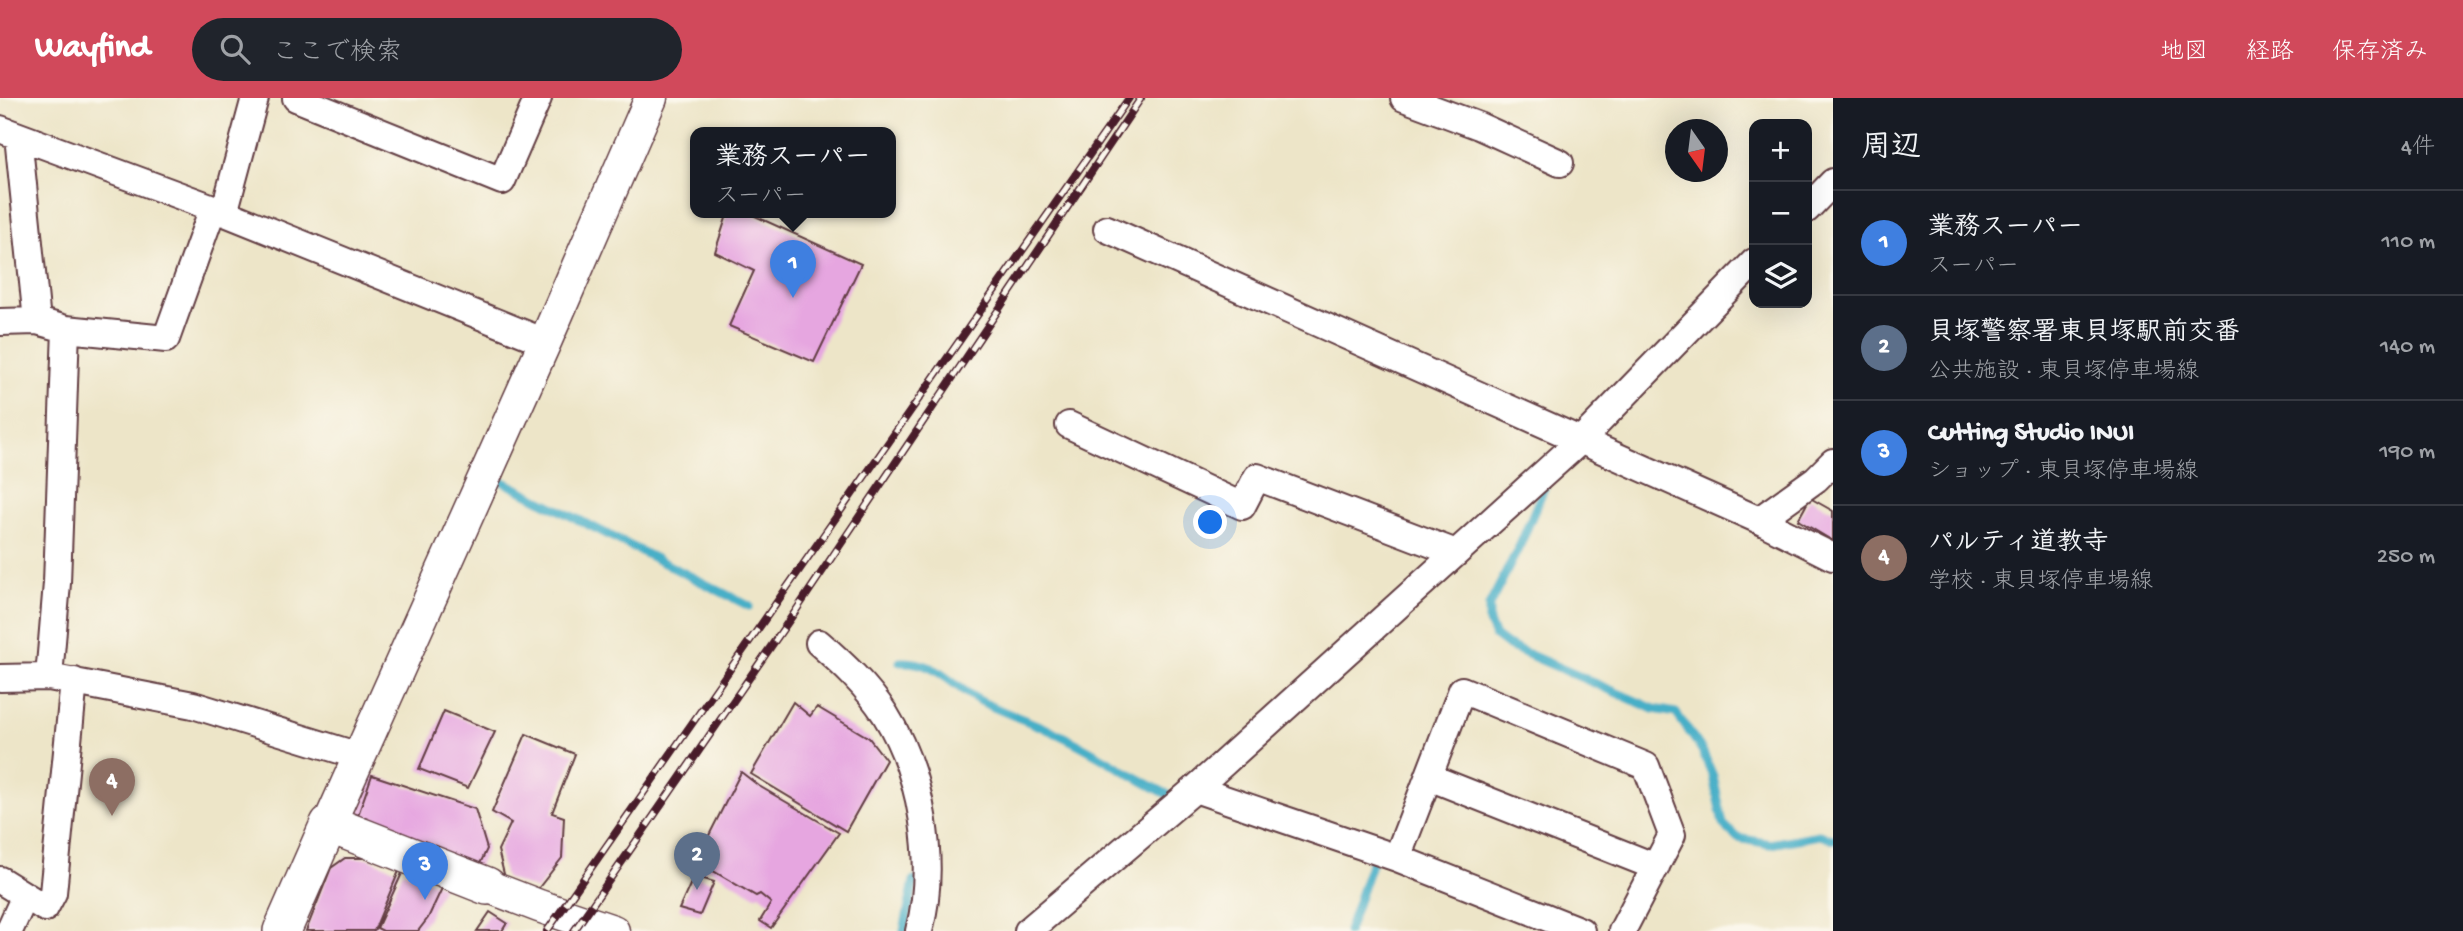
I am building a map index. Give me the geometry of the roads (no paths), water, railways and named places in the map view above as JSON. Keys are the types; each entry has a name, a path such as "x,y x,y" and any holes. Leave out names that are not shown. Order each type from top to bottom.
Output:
{"main road":[{"path":"282,931 329,824 487,886"}],"street":[{"path":"0,322 37,321 66,329 166,339 219,210 255,98"},
{"path":"296,98 502,181 538,98"},
{"path":"329,824 651,98"},
{"path":"1404,98 1479,126 1559,163"},
{"path":"37,321 9,133 219,210 545,342"},
{"path":"1812,204 1833,182"},
{"path":"1108,229 1759,520 1833,557"},
{"path":"1028,931 1195,789 1580,440 1749,267"},
{"path":"0,880 45,908 53,893 62,679 57,583 66,329"},
{"path":"1069,425 1242,506 1257,477 1456,553"},
{"path":"1759,520 1816,479 1833,462"},
{"path":"819,643 851,671 884,714 909,764 920,809 928,873 919,931"},
{"path":"0,678 62,679 192,705 359,756"},
{"path":"1397,858 1462,690 1646,766 1672,835 1622,931"},
{"path":"1429,777 1656,867"},
{"path":"1195,789 1397,858 1581,931"},
{"path":"487,886 613,931"},
{"path":"9,931 25,896"}],"waterway":[{"path":"500,480 749,606"},
{"path":"1544,488 1520,545 1489,606 1489,623 1495,636 1507,645 1654,709 1676,713 1702,750 1713,776 1723,824 1738,838 1770,844 1819,835 1833,839"},
{"path":"900,662 912,662 932,668 975,698 1064,737 1167,794"},
{"path":"1348,931 1371,864"},
{"path":"904,931 914,881"}],"railway":[{"path":"547,931 1129,98"},
{"path":"574,931 797,609 1141,98"}],"place":[{"name":"業務スーパー","path":"793,298"},
{"name":"パルティ道教寺","path":"112,816"},
{"name":"貝塚警察署東貝塚駅前交番","path":"697,890"},
{"name":"Cutting Studio INUI","path":"425,900"}]}
